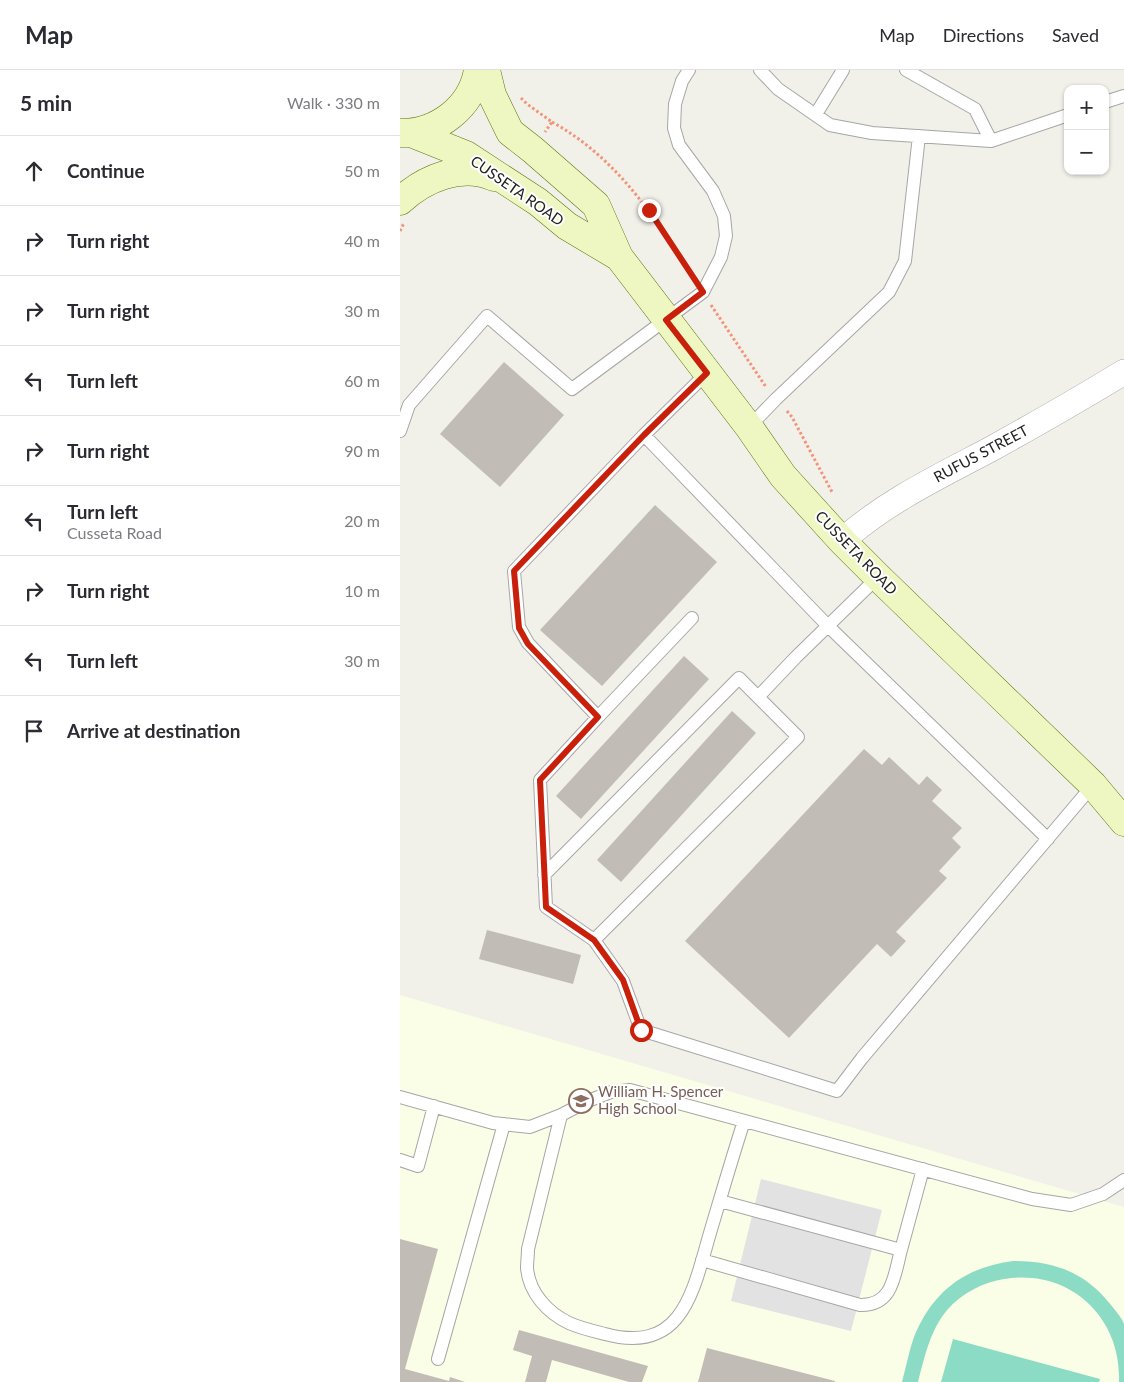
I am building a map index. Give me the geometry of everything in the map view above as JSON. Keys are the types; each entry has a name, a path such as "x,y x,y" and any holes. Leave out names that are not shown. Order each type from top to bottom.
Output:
{"street":[{"path":"406,133 429,129 459,109 470,94 478,70"},
{"name":"CUSSETA ROAD","path":"486,70 492,95 510,132 596,205 619,257 749,427 783,476 834,533 878,577 1093,785 1124,822"},
{"name":"CUSSETA ROAD","path":"406,133 466,155 538,202 567,226 619,257"},
{"path":"404,208 412,190 433,179 451,173 475,172 488,174 506,181"},
{"name":"RUFUS STREET","path":"834,533 861,524 926,484 1046,419 1124,372"}],"lane":[{"path":"400,431 409,405 487,316 572,389 703,292 721,257 726,236 724,216 713,191 679,145 674,128 675,104 682,81 689,70"},
{"path":"760,70 778,89 830,125 872,133 990,141 1064,116"},
{"path":"816,114 843,70"},
{"path":"906,70 975,110 990,141"},
{"path":"1109,101 1124,96"},
{"path":"749,427 889,292 905,261 919,136"},
{"path":"598,717 528,644 519,628 514,571 644,435 707,373"},
{"path":"644,435 828,626 1048,838"},
{"path":"758,697 878,577"},
{"path":"692,618 540,780 546,907 594,940 623,980 641,1030 837,1092 862,1058 1093,785"},
{"path":"544,876 740,678 798,737 594,940"},
{"path":"400,1097 492,1123 530,1127 561,1115 588,1100 611,1092 630,1090 1032,1198 1071,1205 1103,1194 1124,1180"},
{"path":"400,1160 418,1166 434,1106"},
{"path":"561,1115 528,1250 527,1270 533,1290 558,1318 574,1326 623,1338 647,1338 665,1328 681,1314 695,1282 744,1120"},
{"path":"438,1359 504,1124"},
{"path":"702,1260 860,1305 869,1305 877,1302 888,1294 923,1169"},
{"path":"720,1201 901,1250"}],"path":[{"path":"552,122 575,134 602,157 649,210 766,387 792,417 833,494 834,533"},
{"path":"400,232 404,208"}],"shaded area":[{"name":"William H. Spencer High School","path":"400,995 1124,1207 1124,1382 400,1382"},
{"path":"761,1179 882,1210 851,1331 731,1301"}],"green space":[{"path":"1013,1261 1055,1266 1079,1277 1101,1294 1124,1324 1124,1382 1119,1382 1118,1358 1111,1337 1101,1318 1087,1302 1070,1290 1050,1281 1028,1278 1004,1279 989,1283 974,1289 960,1298 948,1309 932,1334 918,1382 902,1382 909,1353 921,1321 941,1295 952,1284 965,1276 996,1264"},
{"path":"953,1339 1100,1379 1099,1382 941,1382"}],"building":[{"path":"504,362 564,415 500,487 440,434"},
{"path":"655,505 717,562 602,686 540,630"},
{"path":"684,656 709,679 581,819 556,796"},
{"path":"732,711 756,733 621,882 597,860"},
{"path":"864,749 882,765 889,757 919,785 927,776 942,790 932,801 962,828 952,838 961,847 939,871 947,878 896,932 906,941 891,957 877,944 789,1038 685,941"},
{"path":"487,930 581,955 573,984 479,959"},
{"path":"400,1239 438,1249 405,1369 449,1381 450,1377 465,1382 400,1382"},
{"path":"519,1330 648,1366 642,1382 629,1382 552,1360 546,1382 525,1382 532,1356 513,1350"},
{"path":"707,1348 835,1381 835,1382 698,1382"}],"place":[{"name":"William H. Spencer High School","path":"581,1101"}],"route":[{"path":"641,1030 623,980 594,940 546,907 540,780 598,717 528,644 519,628 514,571 644,435 707,373 666,320 703,292 649,210"}]}
